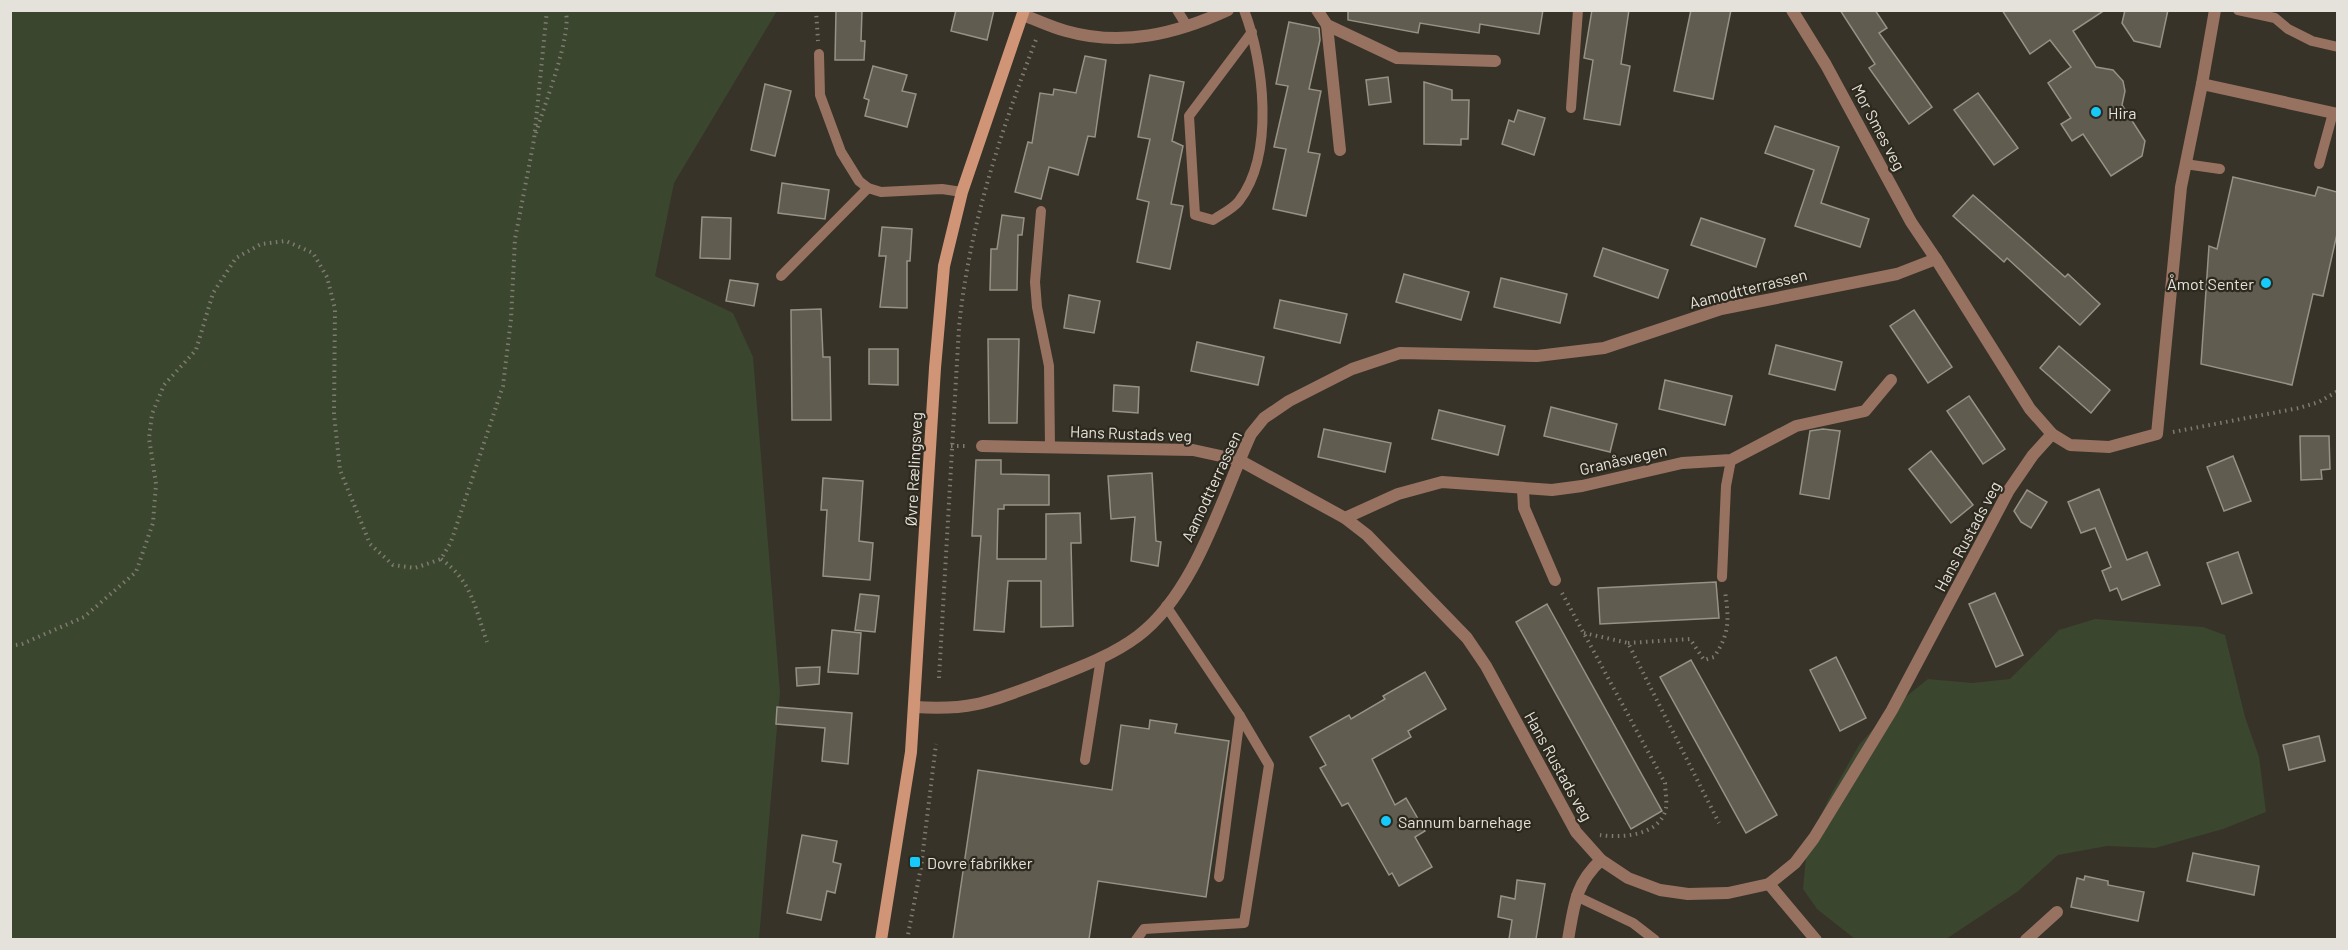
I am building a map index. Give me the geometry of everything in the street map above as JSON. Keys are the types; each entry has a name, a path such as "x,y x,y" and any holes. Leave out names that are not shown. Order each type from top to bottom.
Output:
{"main road":[{"name":"Øvre Rælingsveg","path":"881,939 907,785 915,707 938,328 944,266 962,192 1023,13"}],"street":[{"path":"1023,13 1065,31 1094,37 1144,38 1187,27 1227,10"},
{"path":"1317,10 1327,25 1340,150"},
{"name":"Mor Smes veg","path":"1792,10 1826,65 1911,222 1936,260"},
{"path":"1936,260 2030,409 2052,434 2070,445 2109,447 2157,435 2185,164 2215,10"},
{"path":"1327,25 1397,58 1495,61"},
{"path":"2202,84 2335,113"},
{"name":"Aamodtterrassen","path":"915,707 971,708 1101,658 1139,635 1166,606 1187,577 1251,434 1272,412 1352,369 1400,353 1537,356 1604,348 1721,309 1897,273 1936,260"},
{"name":"Granåsvegen","path":"1345,518 1398,494 1442,482 1476,483 1523,490 1581,486 1682,463 1731,460 1796,426 1864,411 1891,380"},
{"name":"Hans Rustads veg","path":"982,446 1193,450 1239,460 1345,518 1367,535 1467,638 1497,686 1576,832 1601,860 1628,878 1660,890 1688,894 1728,893 1769,884 1795,863 1814,838 1892,710 2009,490 2033,455 2052,434"},
{"path":"1523,490 1524,508 1555,580"},
{"path":"1568,939 1576,896 1587,873 1601,860"},
{"path":"1769,884 1816,939"},
{"path":"2026,939 2057,912"}],"lane":[{"path":"1177,10 1187,27"},
{"path":"1244,10 1252,32 1264,96 1257,163 1238,202 1213,220 1195,215 1189,116 1252,32"},
{"path":"1570,108 1578,10"},
{"path":"2238,10 2275,18 2312,41 2337,47"},
{"path":"819,54 820,95 841,152 851,172 868,188 881,192 942,189 962,192"},
{"path":"2319,164 2335,113"},
{"path":"2185,164 2220,170"},
{"path":"781,276 868,188"},
{"path":"1041,211 1035,282 1037,307 1049,366 1050,447"},
{"path":"1722,577 1726,486 1731,460"},
{"path":"1136,939 1144,929 1244,923 1269,765 1240,716 1166,606"},
{"path":"1085,760 1101,658"},
{"path":"1219,877 1240,716"},
{"path":"1576,896 1633,922 1655,939"}],"path":[{"path":"10,646 22,644 84,617 136,572 153,523 156,484 149,438 152,414 164,385 196,350 213,293 236,258 261,244 286,241 313,254 327,277 335,309 334,414 340,470 370,544 393,565 415,568 441,559 451,542 503,386 511,320 515,240 534,140 547,10"},
{"path":"534,140 566,40 568,18 565,10"},
{"path":"816,10 819,54"},
{"path":"939,678 959,327 965,271 992,166 1042,22"},
{"path":"2157,435 2299,408 2319,402 2337,391"},
{"path":"441,559 458,572 470,593 487,642"},
{"path":"1583,633 1628,643 1690,639 1704,660 1714,657 1726,640 1729,617 1722,577"},
{"path":"1555,580 1665,783 1666,811 1656,826 1623,838 1576,832"},
{"path":"1628,643 1719,823"},
{"path":"907,939 921,867 936,744"}],"green space":[{"path":"10,11 777,11 674,183 655,276 733,313 753,357 780,692 759,939 11,939"},
{"path":"2095,619 2203,627 2225,635 2245,717 2259,757 2266,812 2223,829 2155,848 2107,846 2058,855 2017,892 1946,939 1855,939 1817,909 1803,889 1807,846 1829,798 1859,745 1893,707 1928,679 1972,683 2010,679 2059,630"}],"building":[{"path":"956,10 994,10 987,40 951,31"},
{"path":"1348,10 1543,10 1539,34 1480,24 1479,33 1420,23 1418,33 1348,20"},
{"path":"1592,10 1629,10 1621,64 1630,66 1620,125 1584,119 1593,60 1584,58"},
{"path":"1691,10 1731,10 1713,99 1674,91"},
{"path":"1840,10 1875,10 1887,28 1879,33 1932,107 1909,124 1869,68 1875,64"},
{"name":"Hira","path":"2002,10 2105,10 2073,31 2096,67 2113,70 2123,81 2125,91 2122,105 2145,141 2142,156 2111,176 2083,134 2072,141 2061,124 2071,118 2048,83 2071,67 2050,40 2030,54"},
{"path":"2125,10 2168,10 2160,47 2134,41 2122,23"},
{"path":"836,11 862,11 861,41 865,41 864,60 835,60"},
{"path":"1289,22 1319,28 1320,40 1309,89 1321,91 1308,152 1320,154 1306,216 1273,209 1286,149 1274,147 1288,86 1276,84"},
{"path":"1085,56 1106,60 1095,137 1088,136 1078,175 1049,167 1041,199 1015,192 1028,142 1032,143 1040,93 1053,95 1054,89 1076,93"},
{"path":"873,66 907,75 902,91 916,94 907,127 865,116 869,100 864,98"},
{"path":"1150,75 1184,82 1172,141 1183,146 1171,204 1183,206 1170,269 1137,262 1149,202 1137,199 1150,139 1138,137"},
{"path":"1388,77 1391,102 1369,105 1366,80"},
{"path":"1424,82 1452,90 1452,100 1469,100 1468,139 1461,139 1461,145 1424,144"},
{"path":"765,84 791,91 775,156 751,150"},
{"path":"1978,93 2018,148 1994,165 1954,110"},
{"path":"1518,110 1545,118 1534,155 1502,144 1509,120 1514,122"},
{"path":"1775,126 1839,147 1821,203 1869,219 1860,247 1795,226 1814,170 1765,153"},
{"name":"Åmot Senter","path":"2233,177 2315,196 2318,187 2337,192 2337,234 2323,296 2313,294 2292,385 2201,364 2209,246 2217,249"},
{"path":"782,183 829,190 825,219 778,213"},
{"path":"1973,195 2065,277 2068,274 2100,304 2080,325 2007,258 2004,262 1953,216"},
{"path":"1002,215 1024,218 1022,235 1018,235 1017,290 990,290 991,249 997,249"},
{"path":"702,217 731,218 730,259 700,258"},
{"path":"1701,218 1765,239 1756,267 1691,245"},
{"path":"882,227 912,229 910,261 907,261 907,308 880,307 886,256 879,256"},
{"path":"1603,248 1668,270 1658,298 1594,276"},
{"path":"1404,274 1469,292 1461,320 1396,302"},
{"path":"1501,278 1567,294 1560,323 1494,307"},
{"path":"730,280 758,284 754,306 726,301"},
{"path":"1069,295 1100,301 1094,333 1064,328"},
{"path":"1280,300 1347,314 1340,343 1274,328"},
{"path":"821,309 823,357 830,357 831,420 792,420 791,310"},
{"path":"1914,310 1952,367 1928,383 1890,326"},
{"path":"988,339 1019,339 1017,423 989,423"},
{"path":"1197,342 1264,357 1258,385 1191,371"},
{"path":"1776,345 1842,362 1835,390 1769,374"},
{"path":"2059,346 2110,390 2091,413 2040,368"},
{"path":"869,349 898,349 898,385 869,384"},
{"path":"1665,380 1732,396 1725,425 1659,409"},
{"path":"1114,385 1139,387 1138,413 1113,411"},
{"path":"1969,396 2005,449 1983,464 1947,411"},
{"path":"1551,407 1617,424 1610,452 1544,436"},
{"path":"1439,410 1505,426 1498,455 1432,439"},
{"path":"1324,429 1391,443 1385,472 1318,457"},
{"path":"1823,429 1840,431 1829,499 1800,494 1810,431"},
{"path":"2300,436 2329,436 2330,469 2321,470 2322,479 2301,480"},
{"path":"1931,451 1973,505 1951,523 1909,469"},
{"path":"2233,456 2251,501 2224,511 2207,467"},
{"path":"976,460 1001,460 1001,474 1049,475 1049,505 1004,505 1004,509 998,509 997,559 1046,559 1046,514 1080,513 1081,543 1071,543 1073,626 1041,627 1041,581 1008,581 1004,632 974,630 981,536 972,536"},
{"path":"1152,473 1156,541 1161,542 1158,566 1131,561 1135,517 1111,519 1108,476"},
{"path":"823,478 863,481 859,541 873,543 870,580 823,576 827,510 821,510"},
{"path":"2099,489 2127,560 2147,552 2160,585 2122,600 2117,588 2110,591 2102,571 2111,567 2095,528 2081,533 2068,502"},
{"path":"2027,490 2047,502 2031,528 2021,522 2014,511"},
{"path":"2238,552 2252,593 2222,604 2207,563"},
{"path":"1716,582 1719,618 1600,624 1598,588"},
{"path":"1995,593 2023,655 1996,667 1969,604"},
{"path":"860,594 879,596 875,632 855,630"},
{"path":"1547,604 1662,811 1631,829 1516,622"},
{"path":"832,630 861,633 858,674 828,672"},
{"path":"1836,657 1866,718 1840,731 1810,670"},
{"path":"1691,660 1777,815 1746,833 1660,677"},
{"path":"820,667 819,684 797,686 796,668"},
{"path":"1425,672 1446,709 1408,731 1411,737 1372,759 1395,805 1406,798 1425,831 1415,837 1432,867 1399,886 1392,873 1389,875 1348,803 1342,806 1320,768 1326,765 1310,737 1349,715 1351,719 1385,699 1383,696"},
{"path":"777,707 852,713 848,764 822,761 825,728 776,724"},
{"path":"1150,720 1177,724 1175,733 1229,741 1206,897 1098,881 1089,939 953,939 978,770 1112,790 1121,725 1149,729"},
{"path":"2319,736 2325,761 2289,770 2283,745"},
{"path":"802,835 837,841 833,862 841,864 835,893 827,891 821,920 787,913"},
{"path":"2193,853 2259,866 2254,895 2187,881"},
{"path":"2085,876 2108,881 2108,885 2144,892 2138,921 2071,907 2077,878 2084,880"},
{"path":"1517,880 1545,884 1536,939 1509,939 1512,920 1498,917 1501,896 1515,899"}],"place":[{"name":"Hira","path":"2096,112"},
{"name":"Åmot Senter","path":"2266,283"},
{"name":"Sannum barnehage","path":"1386,821"},
{"name":"Dovre fabrikker","path":"915,862"}]}
